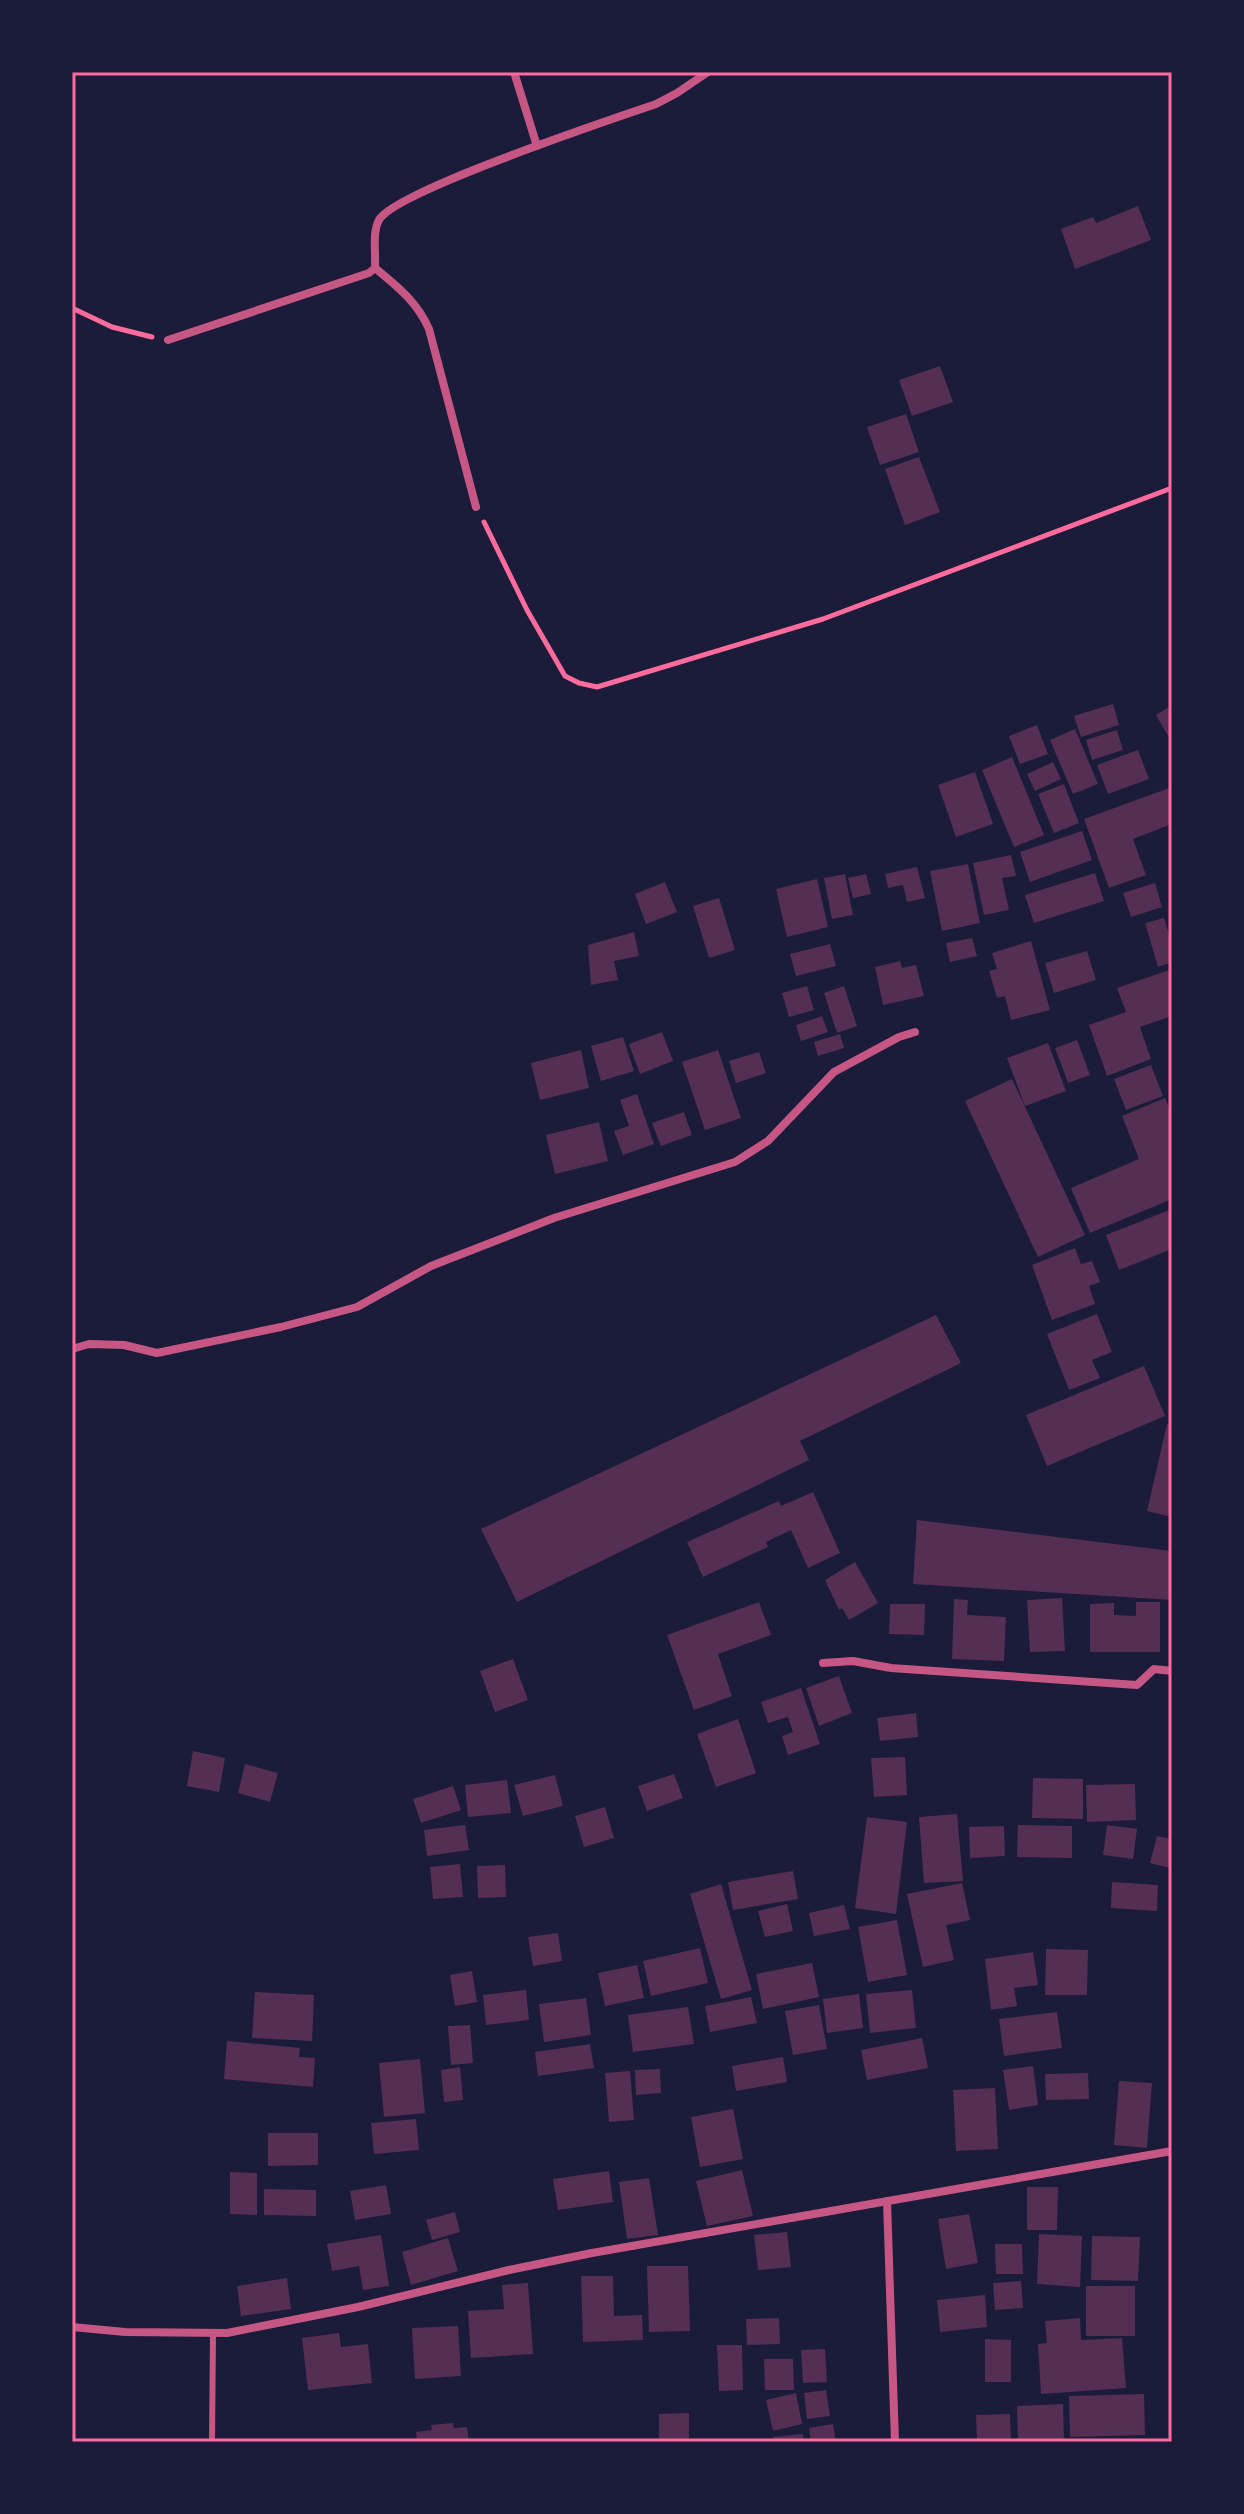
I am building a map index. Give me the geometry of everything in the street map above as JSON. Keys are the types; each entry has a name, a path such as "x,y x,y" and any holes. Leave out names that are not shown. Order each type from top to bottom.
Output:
{"street":[{"path":"514,72 537,146"},
{"path":"375,268 378,222 387,212 445,181 656,104 708,72"},
{"path":"168,340 364,275 375,268"},
{"path":"375,268 411,298 422,312 476,507"},
{"path":"72,1349 89,1344 124,1345 157,1353 281,1327 357,1307 431,1266 540,1223 735,1162 768,1141 834,1072 899,1037 915,1032"},
{"path":"823,1663 853,1661 891,1668 1137,1685 1154,1669 1172,1671"},
{"path":"72,2327 125,2332 227,2333 592,2253 1172,2151"},
{"path":"887,2201 895,2442"}],"lane":[{"path":"212,2442 213,2333"}],"path":[{"path":"72,308 112,327 168,340"},
{"path":"476,507 527,610 565,676 597,687 823,619 1172,488"}],"building":[{"path":"1138,206 1151,240 1075,269 1061,229 1093,217 1096,223"},
{"path":"940,366 953,402 912,416 899,380"},
{"path":"906,414 919,452 880,465 867,427"},
{"path":"919,457 940,512 905,525 885,469"},
{"path":"1113,704 1119,725 1081,737 1074,716"},
{"path":"1172,705 1172,743 1156,715"},
{"path":"1037,725 1048,754 1020,764 1009,736"},
{"path":"1075,729 1098,784 1073,794 1050,740"},
{"path":"1117,730 1123,750 1092,760 1086,740"},
{"path":"1138,750 1149,779 1108,794 1097,765"},
{"path":"1012,757 1044,835 1014,847 982,770"},
{"path":"1053,762 1061,779 1035,791 1027,774"},
{"path":"975,772 993,824 956,837 938,785"},
{"path":"1064,784 1079,823 1054,833 1038,794"},
{"path":"1172,787 1172,824 1133,839 1146,875 1109,888 1084,819"},
{"path":"1082,831 1092,860 1030,882 1020,852"},
{"path":"1011,855 1016,876 1002,878 1009,910 984,915 973,863"},
{"path":"968,864 980,923 942,931 930,871"},
{"path":"917,867 925,898 907,902 903,885 888,888 885,874"},
{"path":"1095,873 1104,901 1034,923 1025,895"},
{"path":"845,874 853,915 832,919 824,878"},
{"path":"866,874 871,894 853,898 848,878"},
{"path":"817,879 828,927 787,937 776,889"},
{"path":"665,882 677,912 646,924 635,894"},
{"path":"1155,883 1162,907 1131,917 1123,893"},
{"path":"719,898 735,950 709,958 693,906"},
{"path":"1164,918 1172,945 1172,962 1158,967 1145,923"},
{"path":"634,932 639,956 614,961 618,980 591,985 588,945"},
{"path":"972,938 977,956 950,962 946,943"},
{"path":"1031,941 1050,1010 1011,1020 1005,996 997,998 989,971 997,969 992,953"},
{"path":"830,944 836,966 796,976 790,954"},
{"path":"1087,951 1096,980 1054,993 1045,963"},
{"path":"900,961 902,968 916,965 924,996 883,1005 875,967"},
{"path":"1172,969 1172,1016 1140,1027 1151,1059 1107,1076 1089,1025 1126,1012 1117,988"},
{"path":"807,986 814,1010 789,1017 782,993"},
{"path":"844,986 857,1026 837,1033 824,993"},
{"path":"822,1016 828,1032 801,1041 796,1025"},
{"path":"662,1032 673,1061 640,1074 629,1044"},
{"path":"840,1034 844,1048 818,1056 814,1042"},
{"path":"623,1037 634,1071 601,1081 591,1046"},
{"path":"1077,1040 1090,1075 1068,1083 1055,1048"},
{"path":"1048,1043 1066,1091 1025,1106 1007,1058"},
{"path":"581,1050 589,1088 540,1100 531,1063"},
{"path":"718,1050 741,1118 705,1130 682,1062"},
{"path":"759,1052 766,1073 736,1083 729,1061"},
{"path":"1151,1065 1163,1096 1126,1110 1114,1079"},
{"path":"1012,1079 1085,1235 1038,1257 965,1101"},
{"path":"637,1094 654,1144 623,1155 614,1131 629,1126 620,1100"},
{"path":"1165,1098 1172,1115 1172,1199 1090,1233 1071,1188 1139,1159 1122,1116"},
{"path":"684,1112 692,1135 661,1146 652,1123"},
{"path":"599,1122 608,1161 555,1174 546,1135"},
{"path":"1172,1209 1172,1249 1119,1270 1106,1235"},
{"path":"1075,1248 1081,1264 1092,1261 1100,1282 1089,1286 1095,1304 1052,1320 1032,1265"},
{"path":"1097,1314 1112,1352 1092,1360 1100,1378 1069,1390 1047,1334"},
{"path":"936,1315 961,1363 800,1441 809,1460 517,1602 481,1529"},
{"path":"1144,1366 1165,1416 1047,1466 1026,1415"},
{"path":"1167,1424 1172,1426 1172,1517 1147,1511"},
{"path":"813,1492 840,1553 808,1568 791,1530 766,1542 768,1547 703,1577 687,1542 779,1501 781,1506"},
{"path":"917,1520 1172,1551 1172,1600 913,1584"},
{"path":"855,1562 878,1603 849,1620 842,1608 839,1610 825,1580"},
{"path":"1062,1598 1065,1651 1030,1652 1027,1600"},
{"path":"954,1599 968,1600 967,1615 1006,1617 1004,1661 952,1659"},
{"path":"759,1602 771,1635 718,1654 732,1696 694,1710 667,1635"},
{"path":"1136,1602 1160,1602 1160,1652 1090,1652 1090,1604 1114,1603 1114,1615 1136,1616"},
{"path":"890,1604 925,1604 924,1635 889,1634"},
{"path":"513,1659 528,1700 495,1712 480,1671"},
{"path":"839,1676 852,1713 819,1726 806,1688"},
{"path":"801,1688 820,1744 788,1755 782,1736 793,1732 788,1717 768,1723 761,1702"},
{"path":"916,1713 918,1737 880,1741 877,1718"},
{"path":"738,1719 756,1773 716,1787 697,1734"},
{"path":"193,1751 225,1758 219,1792 187,1786"},
{"path":"905,1757 907,1795 874,1797 871,1758"},
{"path":"245,1764 278,1773 270,1802 238,1793"},
{"path":"674,1774 683,1798 647,1811 638,1786"},
{"path":"555,1775 563,1806 523,1816 514,1785"},
{"path":"1033,1778 1083,1779 1083,1819 1032,1818"},
{"path":"507,1780 511,1813 468,1817 465,1785"},
{"path":"1135,1784 1136,1820 1087,1822 1086,1785"},
{"path":"453,1786 461,1810 421,1823 413,1799"},
{"path":"605,1807 614,1838 584,1847 575,1816"},
{"path":"957,1814 963,1881 924,1883 919,1817"},
{"path":"867,1817 907,1822 896,1914 855,1908"},
{"path":"465,1825 469,1850 427,1856 424,1830"},
{"path":"1018,1825 1072,1826 1072,1858 1017,1857"},
{"path":"1107,1825 1137,1829 1133,1859 1103,1855"},
{"path":"1004,1826 1005,1856 970,1858 969,1827"},
{"path":"1157,1836 1172,1839 1170,1868 1150,1863"},
{"path":"460,1864 463,1897 433,1899 430,1867"},
{"path":"505,1865 506,1897 478,1898 477,1866"},
{"path":"793,1871 798,1899 733,1910 728,1882"},
{"path":"1112,1882 1158,1885 1157,1911 1111,1908"},
{"path":"962,1883 970,1920 946,1925 954,1960 923,1967 907,1894"},
{"path":"721,1884 752,1990 721,1999 690,1894"},
{"path":"787,1904 793,1931 765,1937 758,1911"},
{"path":"844,1905 850,1929 814,1936 809,1913"},
{"path":"897,1920 907,1975 868,1982 858,1927"},
{"path":"558,1933 562,1961 533,1966 528,1937"},
{"path":"700,1948 708,1983 651,1996 643,1961"},
{"path":"1046,1949 1088,1950 1087,1995 1045,1995"},
{"path":"1033,1952 1038,1985 1014,1988 1017,2006 991,2010 985,1959"},
{"path":"812,1963 819,1997 763,2009 756,1974"},
{"path":"637,1965 644,1998 605,2006 598,1973"},
{"path":"472,1971 477,2002 455,2006 450,1975"},
{"path":"526,1990 529,2020 486,2025 483,1995"},
{"path":"912,1990 916,2028 870,2033 866,1994"},
{"path":"255,1992 314,1995 312,2041 252,2038"},
{"path":"859,1994 863,2028 827,2033 823,1999"},
{"path":"751,1997 757,2023 710,2032 705,2006"},
{"path":"586,1998 591,2035 544,2042 539,2004"},
{"path":"819,2005 827,2049 793,2055 785,2011"},
{"path":"688,2007 694,2044 633,2052 628,2015"},
{"path":"1057,2012 1062,2048 1004,2056 999,2019"},
{"path":"470,2025 473,2063 451,2065 448,2026"},
{"path":"922,2038 928,2068 867,2080 861,2050"},
{"path":"227,2041 300,2048 299,2057 315,2058 313,2087 224,2079"},
{"path":"590,2044 594,2068 538,2076 535,2052"},
{"path":"783,2057 787,2082 736,2091 732,2066"},
{"path":"420,2059 425,2113 384,2117 379,2063"},
{"path":"1033,2066 1038,2105 1009,2110 1003,2070"},
{"path":"460,2067 463,2100 444,2102 441,2070"},
{"path":"660,2069 661,2093 636,2095 635,2070"},
{"path":"630,2071 634,2120 609,2122 605,2073"},
{"path":"1088,2073 1089,2099 1046,2100 1045,2074"},
{"path":"1119,2081 1152,2083 1147,2148 1114,2145"},
{"path":"995,2088 998,2149 956,2151 953,2090"},
{"path":"733,2109 743,2159 700,2167 691,2117"},
{"path":"416,2119 419,2150 374,2154 371,2123"},
{"path":"268,2133 318,2133 318,2165 268,2166"},
{"path":"742,2170 753,2216 707,2226 696,2181"},
{"path":"609,2171 613,2202 558,2210 553,2179"},
{"path":"230,2172 257,2173 257,2215 230,2214"},
{"path":"649,2178 658,2235 627,2239 619,2182"},
{"path":"386,2185 391,2214 355,2220 350,2191"},
{"path":"1027,2187 1058,2187 1057,2230 1027,2230"},
{"path":"264,2189 316,2190 316,2216 264,2215"},
{"path":"455,2212 460,2232 432,2240 426,2220"},
{"path":"969,2214 978,2263 946,2269 938,2219"},
{"path":"787,2232 791,2267 758,2270 754,2235"},
{"path":"1039,2234 1082,2236 1080,2287 1037,2284"},
{"path":"381,2235 389,2286 363,2290 359,2266 332,2271 327,2244"},
{"path":"1092,2236 1140,2237 1138,2281 1091,2280"},
{"path":"448,2238 458,2271 411,2285 402,2252"},
{"path":"995,2244 1022,2244 1023,2274 996,2274"},
{"path":"647,2266 688,2266 690,2331 649,2332"},
{"path":"581,2276 613,2276 614,2316 642,2315 643,2340 583,2342"},
{"path":"287,2278 291,2309 241,2316 237,2286"},
{"path":"1021,2281 1023,2308 995,2310 993,2283"},
{"path":"528,2283 533,2354 471,2358 468,2311 504,2309 502,2285"},
{"path":"1086,2286 1135,2286 1135,2336 1086,2336"},
{"path":"985,2295 987,2327 940,2332 937,2300"},
{"path":"779,2318 780,2344 747,2345 746,2319"},
{"path":"1080,2318 1081,2340 1122,2338 1126,2388 1041,2394 1038,2344 1047,2343 1045,2321"},
{"path":"458,2326 461,2376 415,2379 412,2328"},
{"path":"339,2333 341,2347 368,2344 372,2383 308,2390 302,2338"},
{"path":"985,2339 1011,2340 1011,2382 985,2382"},
{"path":"717,2345 742,2345 743,2390 719,2391"},
{"path":"825,2349 827,2382 803,2383 801,2350"},
{"path":"764,2359 793,2359 794,2390 765,2390"},
{"path":"826,2390 830,2416 807,2419 804,2393"},
{"path":"796,2393 802,2424 773,2431 766,2400"},
{"path":"1144,2394 1145,2435 1070,2437 1069,2396"},
{"path":"1063,2404 1064,2442 1018,2442 1017,2406"},
{"path":"689,2413 689,2442 659,2442 659,2414"},
{"path":"1010,2414 1011,2442 977,2442 976,2415"},
{"path":"453,2423 454,2428 467,2427 469,2442 417,2442 416,2432 432,2430 431,2425"},
{"path":"833,2424 836,2442 811,2442 809,2428"},
{"path":"803,2434 804,2442 774,2442 773,2437"}]}
